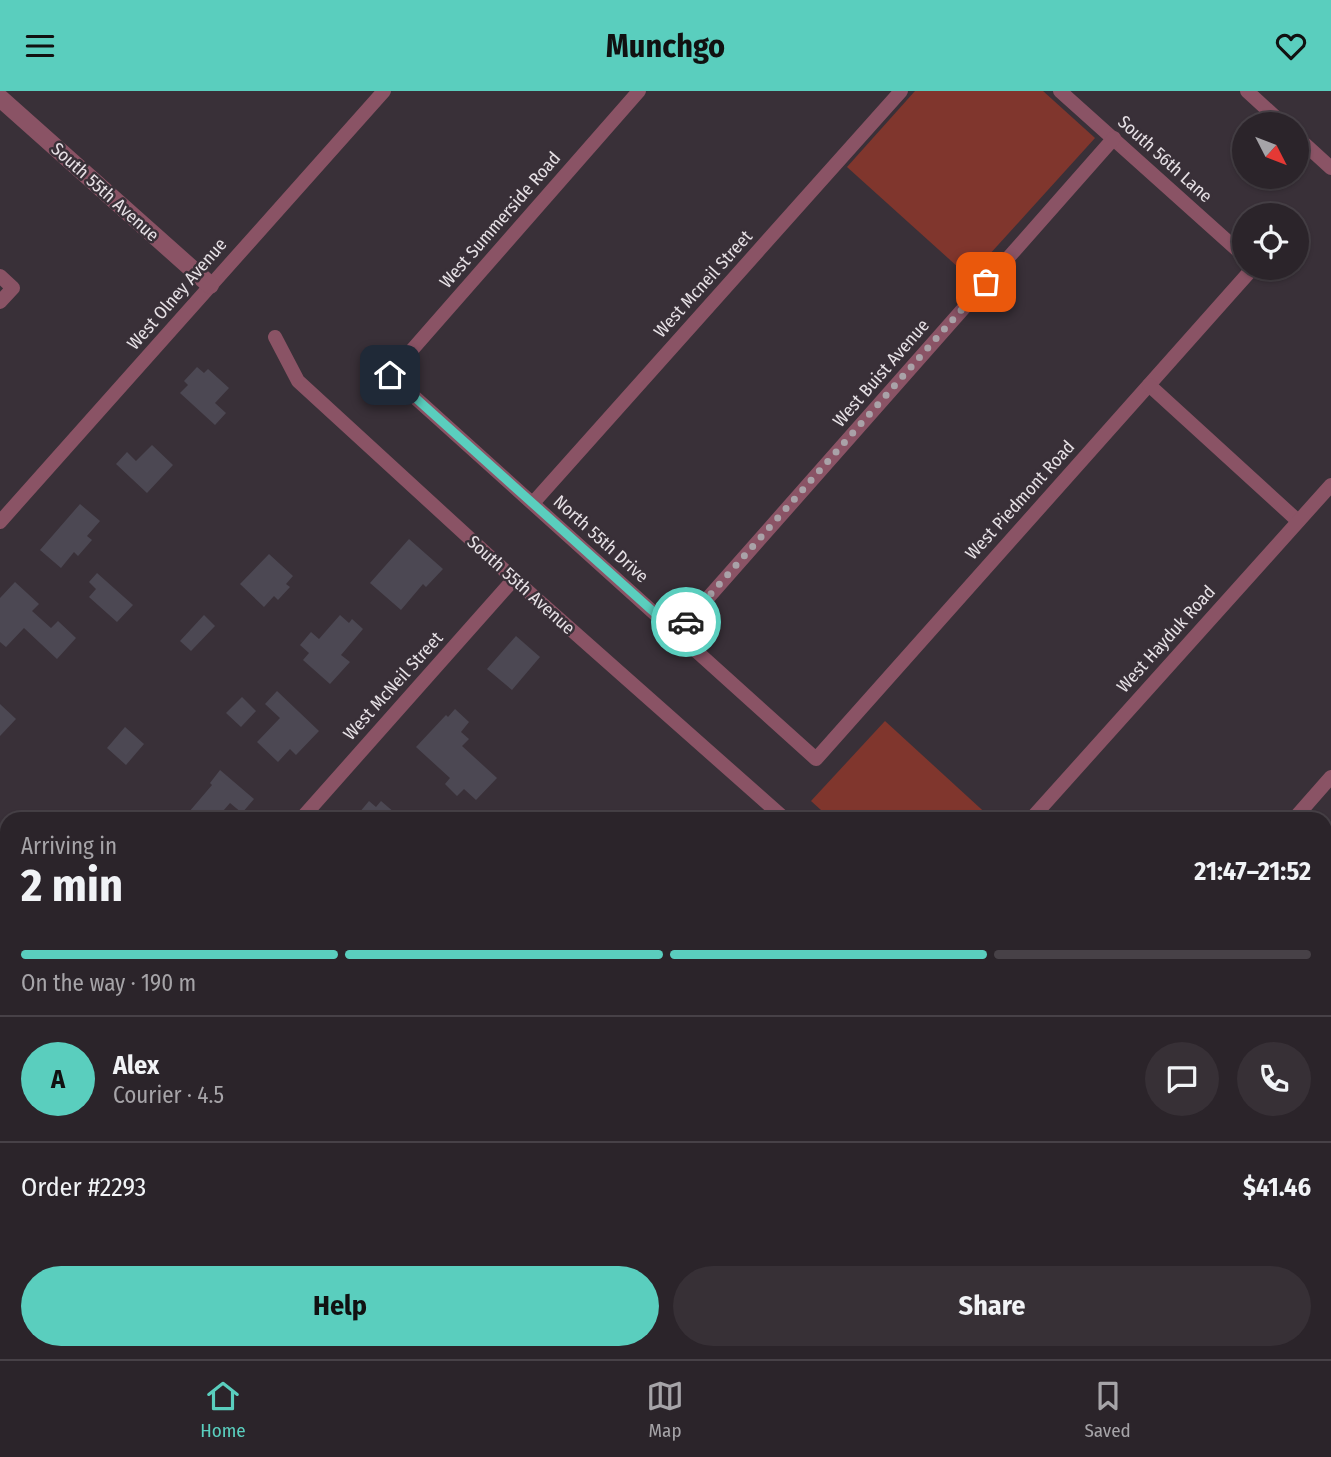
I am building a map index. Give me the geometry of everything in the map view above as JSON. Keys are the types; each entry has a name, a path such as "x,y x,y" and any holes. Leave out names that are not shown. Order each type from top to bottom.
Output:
{"street":[{"name":"West Olney Avenue","path":"0,523 384,91"},
{"name":"West Summerside Road","path":"390,375 639,91"},
{"name":"West Mcneil Street","path":"533,503 901,91"},
{"name":"South 56th Lane","path":"1060,91 1232,245"},
{"path":"1247,91 1270,112"},
{"name":"South 55th Avenue","path":"0,98 210,285"},
{"name":"West Buist Avenue","path":"677,633 1114,138"},
{"path":"1309,148 1331,168"},
{"path":"0,276 13,288 0,302"},
{"name":"West Piedmont Road","path":"817,759 1242,280"},
{"name":"South 55th Avenue","path":"275,337 298,381 514,579 777,812"},
{"name":"North 55th Drive","path":"390,375 817,759"},
{"path":"1149,385 1298,521"},
{"name":"West Hayduk Road","path":"1037,812 1331,485"},
{"name":"West McNeil Street","path":"307,812 514,579"},
{"path":"1300,812 1331,777"}],"shaded area":[{"path":"915,91 1043,91 1095,138 969,277 847,167"},
{"path":"885,721 984,812 823,812 811,801"}],"building":[{"path":"197,367 204,373 208,369 229,388 215,403 226,413 215,425 180,393 188,385 184,381"},
{"path":"152,445 173,465 147,493 116,464 127,452 136,461"},
{"path":"80,504 100,521 87,536 92,540 78,556 74,552 61,568 40,550"},
{"path":"409,539 443,569 426,587 423,584 401,610 370,583"},
{"path":"269,554 293,576 286,584 290,587 278,600 274,596 264,607 240,584"},
{"path":"97,573 133,605 117,622 89,597 96,589 89,582"},
{"path":"15,582 39,604 32,611 51,628 58,621 76,638 57,659 24,628 6,647 0,642 0,598"},
{"path":"204,615 215,626 191,651 180,641"},
{"path":"340,615 349,623 352,619 363,629 341,655 350,662 330,684 303,660 309,653 300,645 311,632 319,639"},
{"path":"516,636 540,657 512,690 487,669"},
{"path":"277,691 319,731 296,755 290,749 278,762 257,742 280,718 265,704"},
{"path":"242,697 256,711 241,727 226,713"},
{"path":"0,704 16,719 0,736"},
{"path":"455,709 469,722 461,732 469,739 462,746 497,778 476,800 464,789 457,796 445,784 450,778 416,747"},
{"path":"125,727 144,744 126,765 107,748"},
{"path":"220,770 254,799 243,812 230,803 222,812 189,812 212,785 210,783"},
{"path":"369,801 376,807 381,801 394,812 360,812"}],"way so far":[{"path":"686,622 986,282"}],"route":[{"path":"390,375 677,633 686,622"}]}
